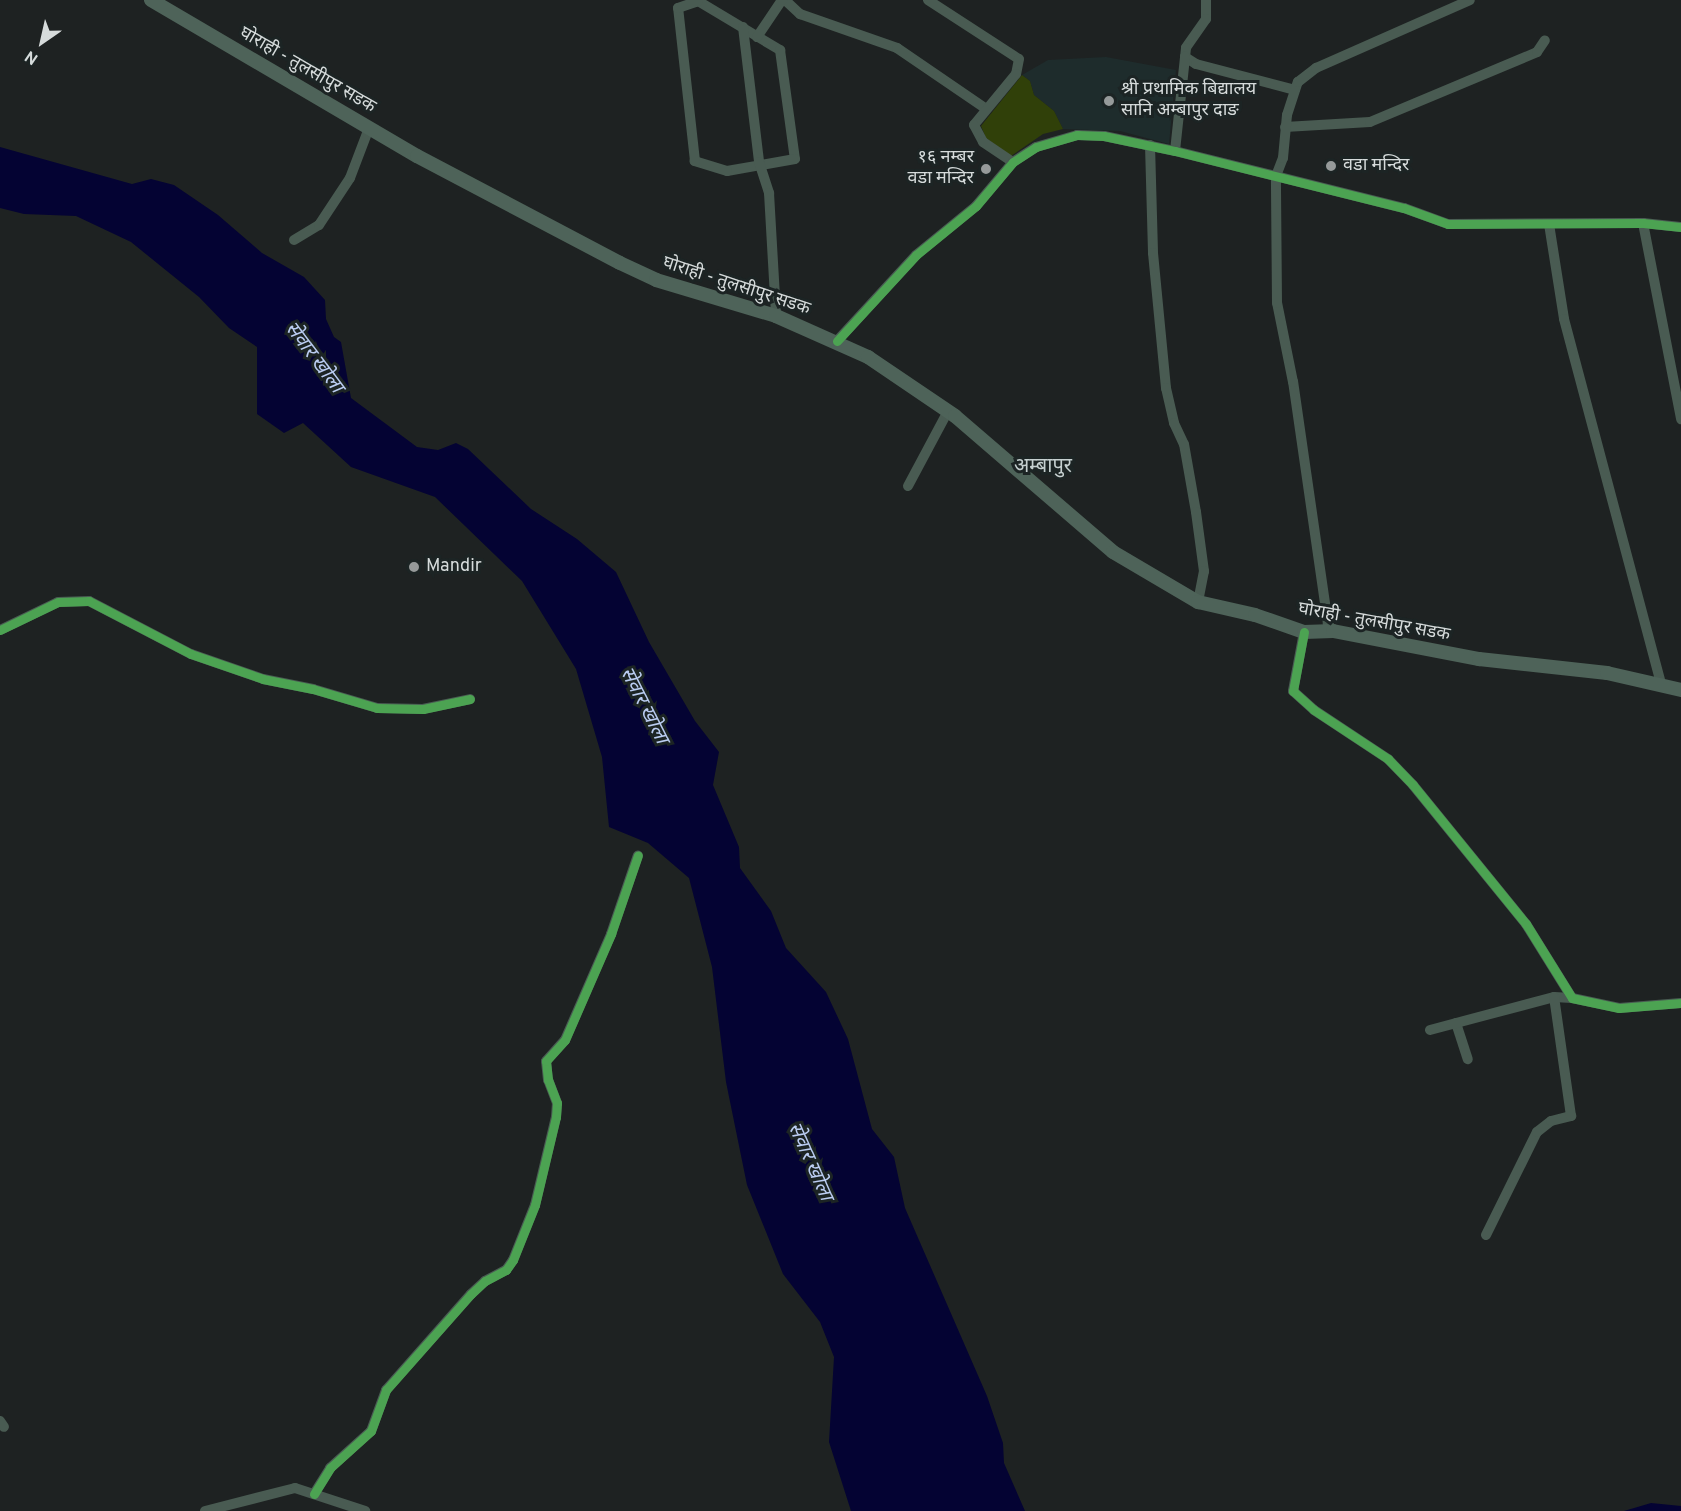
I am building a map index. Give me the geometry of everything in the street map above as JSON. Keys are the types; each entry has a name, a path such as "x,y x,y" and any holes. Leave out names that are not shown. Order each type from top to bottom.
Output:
{"main road":[{"name":"घोराही - तुलसीपुर सडक","path":"151,0 369,128 656,280 776,316 837,341 868,357 948,411 1113,552 1198,602 1255,615 1304,632 1333,632 1479,659 1607,673 1681,690"}],"street":[{"path":"757,37 784,0 800,14 897,48 985,108"},
{"path":"928,0 1019,59 1016,74 985,108 974,125 975,132 1013,162"},
{"path":"1175,151 1186,48 1206,20 1206,0"},
{"path":"1333,632 1328,624 1293,382 1276,303 1276,176 1283,158 1285,127 1295,90 1316,68 1470,0"},
{"path":"698,1 743,27 780,50 795,159 727,171 695,161 678,8 698,1"},
{"path":"743,27 760,166 769,193 776,316"},
{"path":"1285,127 1370,122 1537,52 1545,40"},
{"path":"1185,57 1196,64 1295,90"},
{"path":"294,240 319,225 350,178 369,128"},
{"path":"837,341 916,255 976,206 1013,162 1036,147 1077,135 1150,145 1404,208 1448,224 1643,223 1681,227"},
{"path":"1150,145 1153,253 1166,388 1174,423 1184,444 1196,512 1204,571 1198,602"},
{"path":"1643,223 1681,419"},
{"path":"1549,224 1564,320 1661,684"},
{"path":"909,486 948,411"},
{"path":"0,630 58,602 89,601 191,654 263,679 314,688 377,708 423,709 470,699"},
{"path":"1304,632 1302,652 1292,682 1293,691 1314,710 1388,759 1413,785 1526,924 1572,998"},
{"path":"315,1494 330,1468 371,1431 386,1390 471,1294 485,1281 506,1270 513,1260 535,1205 556,1118 557,1103 546,1061 565,1040 615,924 638,855"},
{"path":"1486,1235 1537,1132 1551,1121 1571,1116 1554,997"},
{"path":"1430,1030 1554,997 1572,998 1618,1008 1681,1003"},
{"path":"1456,1023 1468,1059"},
{"path":"205,1511 295,1488 365,1511"}],"shaded area":[{"name":"श्री प्रथामिक बिद्यालय सानि अम्बापुर दाङ","path":"1106,57 1176,70 1169,144 1120,131 1063,129 1054,111 1034,95 1030,81 1022,75 1048,60"}],"green space":[{"path":"1022,75 1030,81 1034,95 1054,111 1063,129 1043,134 1011,156 986,138 981,126"}],"water":[{"name":"सेवार खोला","path":"0,147 132,184 151,179 174,185 218,215 262,253 304,277 325,300 326,319 334,337 341,342 351,398 417,447 438,450 456,443 468,449 531,509 577,539 616,572 649,642 695,721 719,752 713,785 739,847 740,868 771,911 786,948 826,992 848,1039 872,1129 894,1157 905,1208 987,1396 1003,1443 1004,1463 1025,1511 851,1511 829,1442 834,1357 820,1322 783,1274 747,1185 726,1082 712,967 689,878 648,843 609,827 602,757 576,669 522,581 435,497 351,467 303,423 284,433 257,414 257,347 229,328 199,297 131,242 76,216 24,214 0,208"},
{"path":"1651,1503 1681,1506 1681,1511 1624,1511"}],"cycle path":[{"path":"837,341 916,255 976,206 1013,162 1036,147 1077,135 1104,136 1175,151 1404,208 1448,224 1643,223 1681,227"},
{"path":"0,630 58,602 89,601 191,654 263,679 313,689 377,708 423,709 470,699"},
{"path":"1304,632 1293,691 1314,710 1388,759 1413,785 1526,924 1572,998 1619,1008 1681,1003"},
{"path":"314,1494 330,1468 371,1431 386,1390 471,1294 485,1281 506,1270 513,1260 535,1205 556,1117 557,1103 548,1080 546,1061 565,1040 611,934 638,855"}],"place":[{"name":"श्री प्रथामिक बिद्यालय सानि अम्बापुर दाङ","path":"1109,101"},
{"name":"वडा मन्दिर","path":"1331,166"},
{"name":"१६ नम्बर वडा मन्दिर","path":"986,169"},
{"name":"Mandir","path":"414,567"}],"district":[{"name":"अम्बापुर","path":"1043,467"}]}
